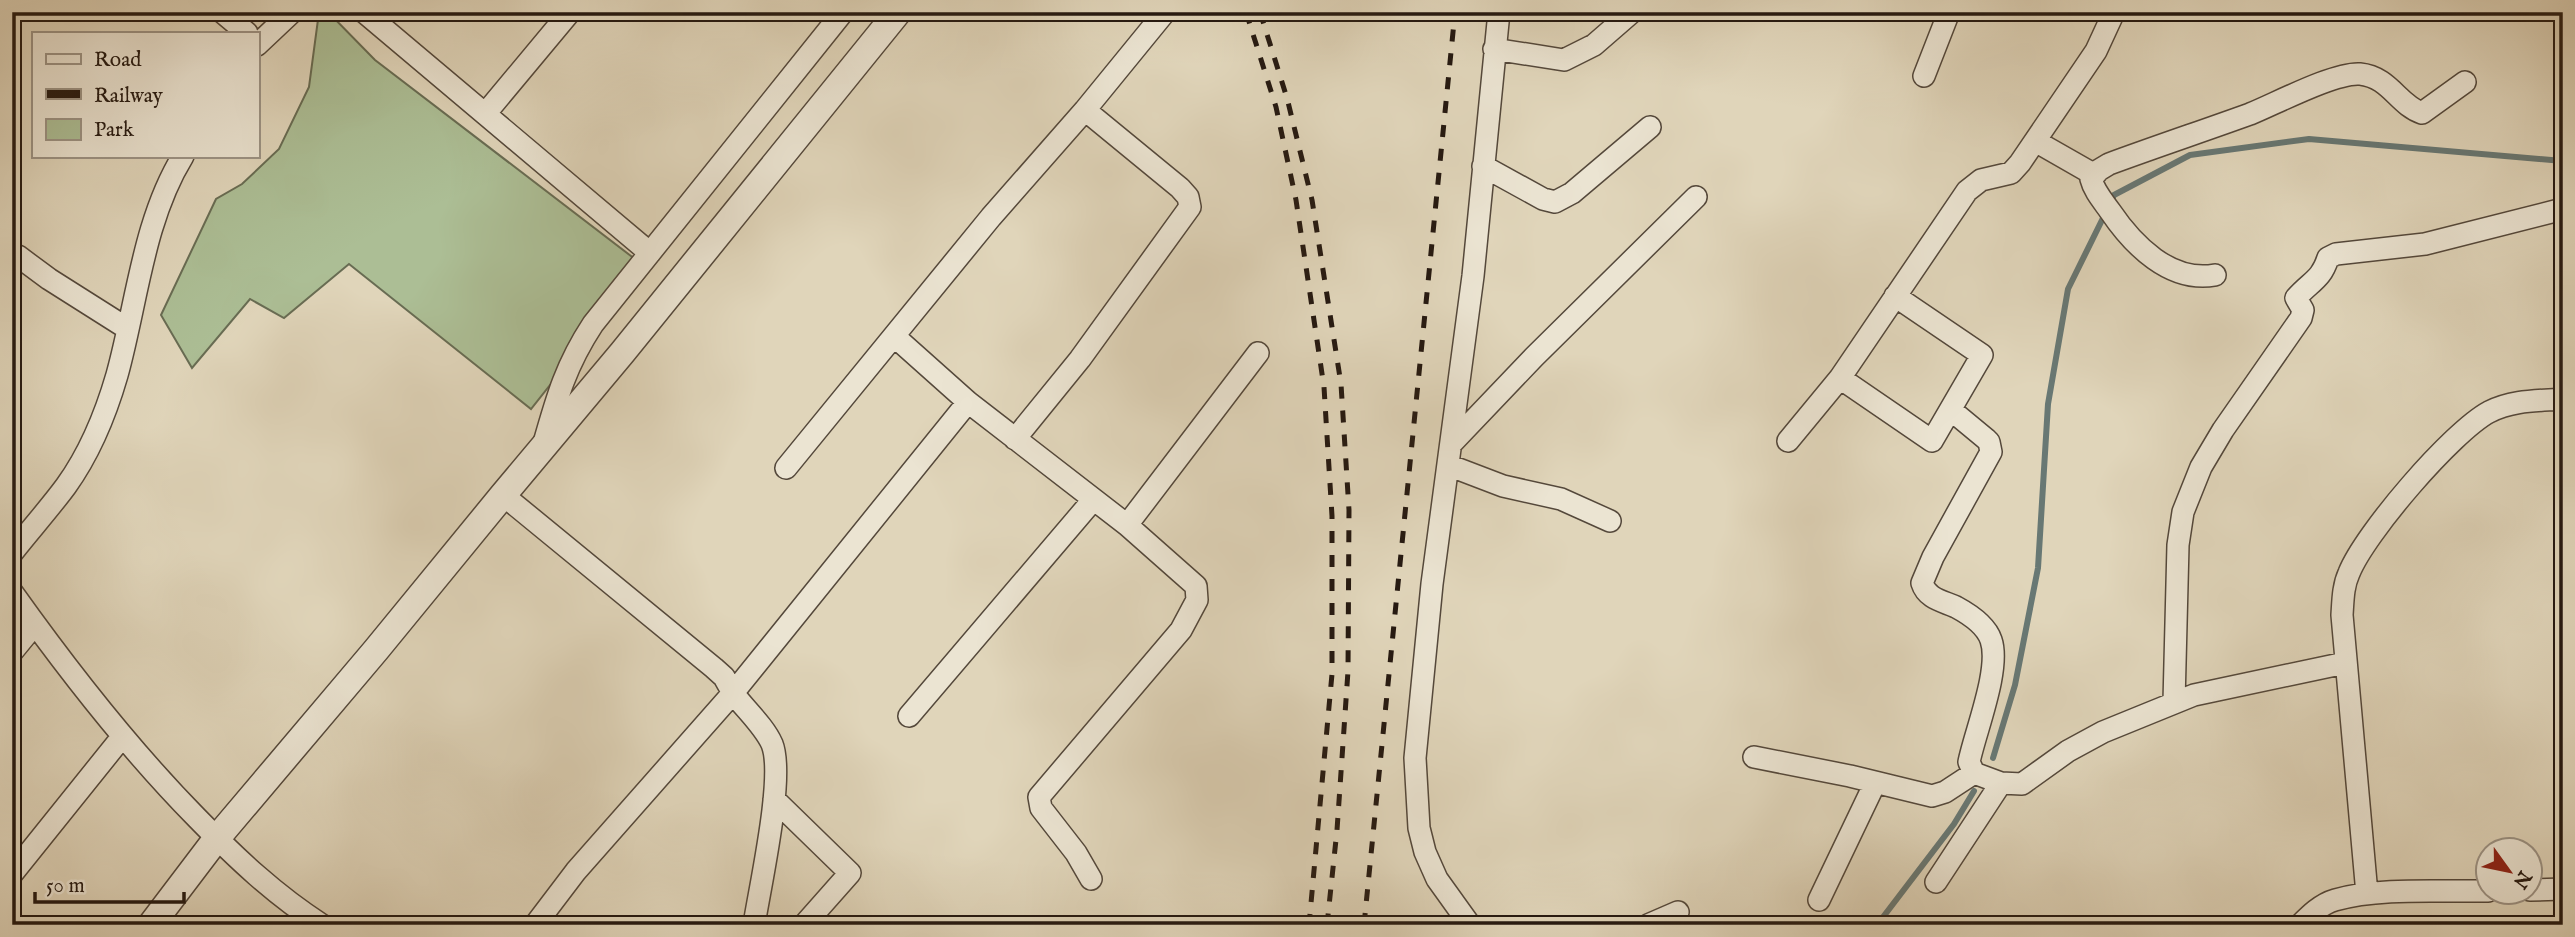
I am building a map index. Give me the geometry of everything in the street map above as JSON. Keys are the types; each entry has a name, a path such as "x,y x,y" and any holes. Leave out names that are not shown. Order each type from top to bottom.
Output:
{"street":[{"path":"222,12 245,32"},
{"path":"259,38 292,12"},
{"path":"364,12 650,253"},
{"path":"485,114 570,12"},
{"path":"543,447 562,380 576,350 593,324 843,12"},
{"path":"151,925 217,838 622,353 898,12"},
{"path":"786,468 991,217 1086,110 1165,12"},
{"path":"1470,925 1437,879 1419,828 1415,796 1417,716 1473,276 1499,12"},
{"path":"1494,49 1564,60 1594,45 1632,12"},
{"path":"1924,76 1949,12"},
{"path":"1788,441 1840,378 1967,191 1981,180 2011,173 2096,51 2114,12"},
{"path":"2095,183 2109,164 2250,114 2341,77 2358,74 2376,78 2422,113 2465,82"},
{"path":"1015,439 1080,359 1190,207 1188,197 1180,188 1086,110"},
{"path":"1483,166 1543,199 1555,202 1572,193 1650,127"},
{"path":"2035,141 2095,183 2124,233 2140,247 2178,273 2194,276 2214,275"},
{"path":"12,553 67,484 93,438 116,377 136,284 152,228 182,158"},
{"path":"1450,454 1534,357 1696,197"},
{"path":"2174,702 2178,545 2183,512 2201,467 2223,430 2301,318 2303,310 2296,298 2322,275 2328,258 2336,254 2425,244 2563,209"},
{"path":"12,255 18,256 128,329"},
{"path":"1840,378 1932,441 1982,355 1895,296"},
{"path":"894,336 968,402 1127,526 1196,586 1198,600 1181,630 1146,674 1044,789 1040,797 1041,808 1076,853 1091,879"},
{"path":"1127,526 1258,353"},
{"path":"2367,894 2342,615 2344,588 2349,572 2381,522 2451,442 2470,425 2488,413 2519,401 2563,399"},
{"path":"535,925 576,872 733,693 968,402"},
{"path":"1951,410 1989,442 1991,452 1933,557 1922,583 1929,595 1976,619 1991,640 1993,658 1990,678 1969,762 1974,773 2001,783 2022,784 2068,751 2103,732 2174,702 2241,683 2345,663"},
{"path":"1450,454 1503,486 1560,499 1610,521"},
{"path":"502,495 714,667 771,742 777,758 774,799 754,925"},
{"path":"909,716 1093,500"},
{"path":"12,592 80,686 156,776 256,876 322,925"},
{"path":"12,652 35,624"},
{"path":"16,863 122,737"},
{"path":"1754,757 1931,796 1945,792 1974,773"},
{"path":"1819,900 1875,783"},
{"path":"1936,881 2001,783"},
{"path":"774,799 850,873 804,925"},
{"path":"2544,890 2563,890"},
{"path":"2300,925 2311,913 2333,901 2367,894 2474,891"},
{"path":"1648,925 1678,912"}],"green space":[{"path":"319,12 328,12 375,60 644,266 531,409 349,264 284,318 250,299 192,368 161,315 216,199 242,184 279,149 309,87"}],"waterway":[{"path":"2110,204 2114,195 2190,155 2309,139 2563,161"},
{"path":"1993,758 2015,685 2038,568 2048,404 2068,289 2105,214"},
{"path":"1877,925 1954,824 1974,791"}],"railway":[{"path":"1246,12 1276,107 1296,200 1324,387 1332,516 1332,674 1309,925"},
{"path":"1260,12 1287,98 1312,200 1341,384 1349,510 1348,671 1337,830 1327,925"},
{"path":"1364,925 1455,12"}]}
